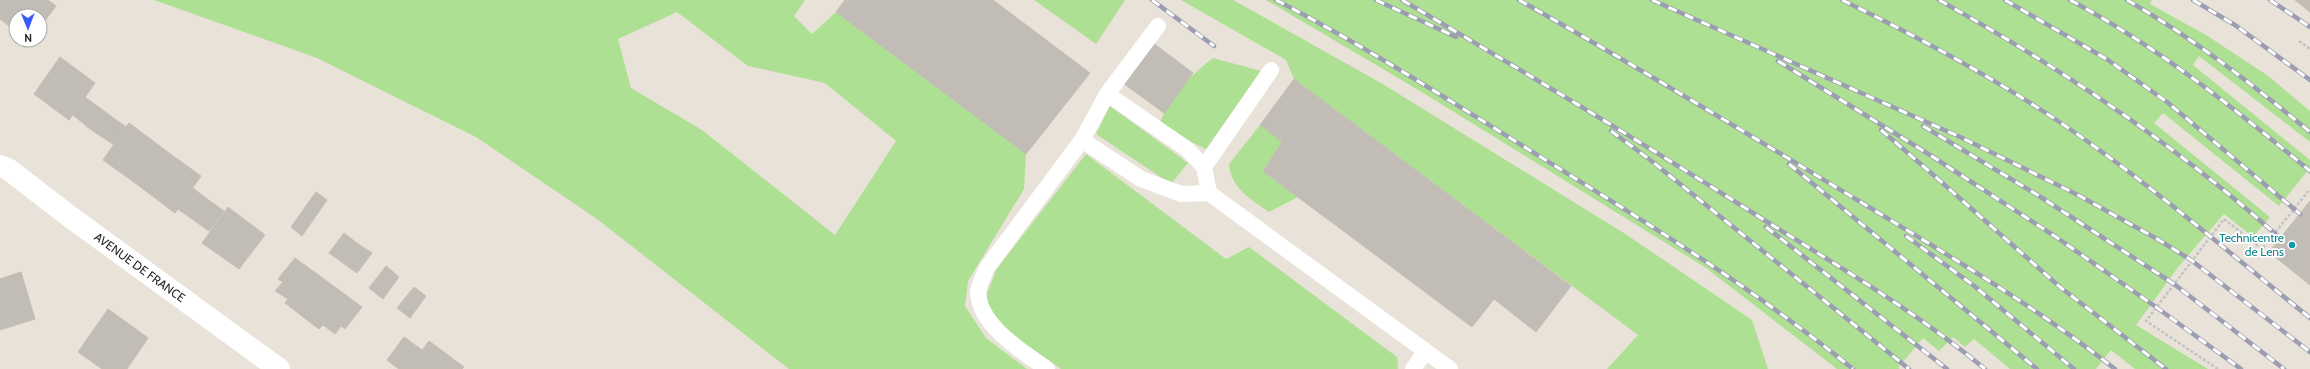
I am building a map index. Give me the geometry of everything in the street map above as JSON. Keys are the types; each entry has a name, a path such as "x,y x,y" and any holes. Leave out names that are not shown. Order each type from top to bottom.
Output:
{"street":[{"name":"AVENUE DE FRANCE","path":"0,166 8,169 69,216 279,369"}],"lane":[{"path":"1046,369 1009,341 984,315 978,292 986,270 1082,140 1107,94 1158,26"},
{"path":"1204,167 1271,70"},
{"path":"1107,94 1187,149 1204,167 1209,194"},
{"path":"1082,140 1141,179 1181,194 1209,194 1450,369"},
{"path":"1413,369 1426,352"}],"path":[{"path":"2299,41 2310,49"},
{"path":"2218,369 2146,321 2224,219 2262,249 2310,189"}],"green space":[{"path":"154,0 805,0 794,16 812,34 836,12 1026,154 1024,189 968,281 965,306 986,338 1027,369 789,369 597,219 476,137 317,58","holes":["677,12 748,66 825,83 896,141 835,235 702,130 631,88 618,39"]},
{"path":"1034,0 1125,0 1096,44"},
{"path":"1181,0 1233,0 1381,83 1627,235 1752,320 1768,369 1607,369 1638,335 1294,79 1286,60"},
{"path":"1266,0 2152,0 2150,4 2206,35 2267,75 2310,111 2310,142 2199,56 2193,65 2310,160 2310,168 2279,206 2163,113 2154,123 2270,217 2253,237 2224,214 2179,266 2136,325 2208,369 2135,369 2111,350 2096,369 2010,369 1974,339 1965,347 1953,337 1939,351 1923,338 1898,368 1900,369 1837,369 1706,268 1425,94"},
{"path":"1213,58 1261,71 1206,149 1168,131 1160,123 1175,95 1189,79"},
{"path":"1110,106 1188,163 1171,184 1096,134"},
{"path":"1260,125 1282,142 1263,171 1298,197 1269,212 1243,192 1233,180 1229,164"},
{"path":"1086,154 1226,259 1249,247 1397,357 1398,369 1061,369 1014,336 989,313 987,294 996,270"}],"building":[{"path":"0,0 48,0 56,6 48,16 48,8 8,8 8,25 0,19"},
{"path":"845,0 993,0 1090,73 1026,154 836,12"},
{"path":"2295,0 2310,0 2310,12"},
{"path":"1153,43 1193,73 1164,113 1123,83"},
{"path":"60,57 95,83 69,120 34,94"},
{"path":"1294,79 1571,286 1536,332 1494,299 1472,327 1263,171 1282,142 1260,125"},
{"path":"85,97 104,111 90,129 73,115"},
{"path":"104,111 126,127 114,145 90,129"},
{"path":"129,123 165,150 138,185 103,160"},
{"path":"165,150 201,176 175,213 138,185"},
{"path":"193,188 207,199 192,219 178,209"},
{"path":"316,192 327,200 302,236 291,227"},
{"path":"207,199 224,211 209,231 192,219"},
{"name":"Technicentre de Lens","path":"2310,201 2310,285 2269,252"},
{"path":"228,207 265,235 239,269 202,243"},
{"path":"344,233 358,244 343,263 329,253"},
{"path":"358,244 372,253 357,273 343,263"},
{"path":"295,258 328,282 302,316 285,303 288,299 275,291 283,282 278,279"},
{"path":"386,266 399,277 383,299 369,288"},
{"path":"21,272 35,319 0,330 0,279"},
{"path":"328,282 362,307 345,329 341,326 335,334 323,325 319,329 302,316"},
{"path":"414,287 426,296 410,318 397,308"},
{"path":"108,309 148,338 127,369 102,369 78,352"},
{"path":"404,337 422,350 408,369 399,369 387,360"},
{"path":"429,341 464,367 462,369 408,369"}],"railway":[{"path":"1152,0 1214,46"},
{"path":"1276,0 1341,35 1405,73 1655,228 1776,310 1853,369"},
{"path":"1376,0 1456,37"},
{"path":"1402,0 1538,80 1904,308 1985,369"},
{"path":"1519,0 1689,99 1957,261 2022,302 2115,369"},
{"path":"1652,0 1958,136 2078,195 2159,240 2191,260 2310,352"},
{"path":"1842,0 1898,28 1981,73 2061,123 2156,193 2310,318"},
{"path":"1939,0 2029,53 2073,81 2159,140 2200,171 2280,238"},
{"path":"2005,0 2108,60 2167,102 2300,214"},
{"path":"2070,0 2102,18 2165,58 2253,124 2310,171"},
{"path":"2127,0 2222,62 2310,132"},
{"path":"2193,0 2235,25 2310,80"},
{"path":"2270,0 2310,27"},
{"path":"1778,61 1930,155 2056,237 2241,369"},
{"path":"1923,126 2036,194 2174,284 2284,369"},
{"path":"1881,130 2060,287 2166,369"},
{"path":"1611,131 1649,159 1909,369"},
{"path":"1789,164 2037,369"},
{"path":"1766,227 1947,369"},
{"path":"1906,236 1973,285 2074,369"}],"place":[{"name":"Technicentre de Lens","path":"2292,245"}]}
